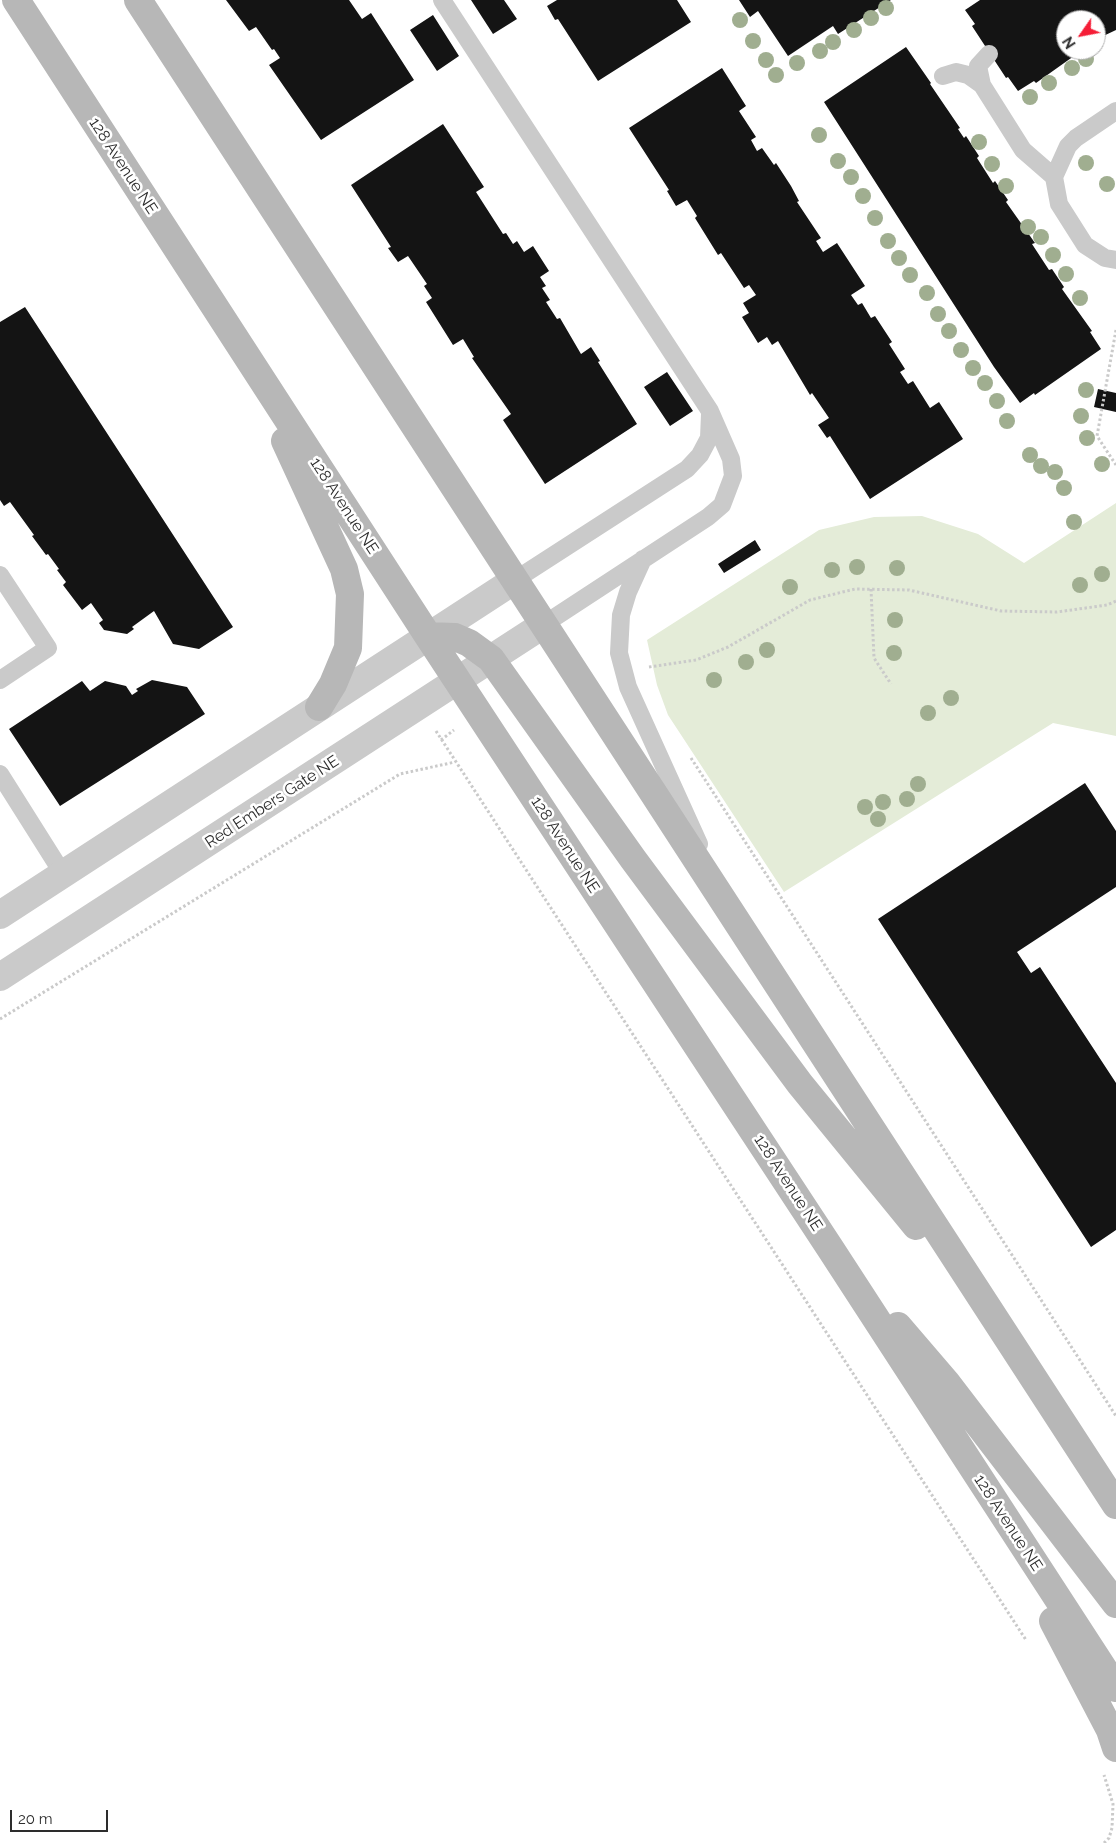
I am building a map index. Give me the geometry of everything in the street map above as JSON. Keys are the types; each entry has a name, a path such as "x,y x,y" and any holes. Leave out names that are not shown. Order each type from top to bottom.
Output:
{"main road":[{"name":"128 Avenue NE","path":"16,0 428,636 1116,1688"},
{"path":"138,0 1116,1504"},
{"path":"244,353 344,569 350,594 348,648 333,684 319,707"},
{"path":"428,636 455,637 469,643 491,659 633,859 800,1084 1007,1338"},
{"path":"830,1248 946,1382 1116,1604"},
{"path":"1009,1524 1032,1580 1110,1730 1116,1748"}],"street":[{"path":"0,916 515,580"},
{"name":"Red Embers Gate NE","path":"0,977 458,682 543,625"}],"lane":[{"path":"442,0 710,410 731,459 733,476 728,494 722,505 708,517 543,625"},
{"path":"989,54 978,66 982,85 1023,150 1054,177 1060,204 1085,245 1104,258 1116,260"},
{"path":"943,76 956,72 968,75 982,85"},
{"path":"1054,177 1068,146 1076,138 1116,112"},
{"path":"515,580 688,469 700,455 709,438 710,410"},
{"path":"643,559 628,592 621,615 619,653 628,687 730,913"},
{"path":"0,575 48,648 0,680"},
{"path":"0,774 63,874"}],"path":[{"path":"1116,330 1097,436 1116,464"},
{"path":"647,673 646,668 696,660 728,647 810,600 855,589 909,590 1001,611 1057,612 1107,605 1116,601"},
{"path":"871,590 874,658 891,684"},
{"path":"441,740 1030,1647"},
{"path":"686,752 1116,1416"},
{"path":"0,1020 400,774 455,762"},
{"path":"1103,1772 1113,1804 1114,1828 1104,1843"}],"green space":[{"path":"1116,503 1116,736 1053,723 784,892 668,715 657,685 647,640 819,530 874,517 922,516 978,534 1024,563"}],"building":[{"path":"226,0 349,0 362,19 371,13 414,80 321,140 269,65 280,58 274,49 272,50 256,27 249,31"},
{"path":"471,0 504,0 517,19 493,34"},
{"path":"557,0 677,0 691,22 598,81 558,19 555,20 547,6"},
{"path":"739,0 891,0 838,34 833,26 788,56 758,11 750,17"},
{"path":"980,0 1116,0 1116,30 1106,35 1106,10 1056,10 1056,60 1068,60 1036,83 1034,81 1018,91 1008,77 1006,78 972,26 975,24 965,10"},
{"path":"433,15 459,56 437,71 410,30"},
{"path":"906,47 960,128 958,129 964,138 966,136 979,156 977,158 993,183 995,181 1008,200 1006,202 1035,243 1032,244 1049,270 1052,269 1064,287 1062,289 1092,331 1090,332 1101,349 1035,395 1034,393 1020,403 994,367 824,102"},
{"path":"722,68 746,106 739,111 756,137 751,140 757,151 762,148 774,165 776,163 791,186 799,201 797,202 821,238 816,241 823,252 837,243 865,286 851,295 858,305 862,303 871,318 875,316 892,342 889,344 905,369 900,372 908,384 913,381 930,408 939,402 963,439 870,499 830,436 827,438 818,425 829,418 812,393 810,395 778,341 772,345 767,337 758,343 742,317 749,313 743,303 756,295 749,285 744,288 721,253 718,255 695,218 697,216 687,200 676,206 667,191 669,190 629,128"},
{"path":"443,124 484,187 476,192 503,234 506,233 513,244 517,241 524,252 533,246 549,271 540,277 546,286 542,288 550,300 546,302 557,319 560,318 581,354 591,347 600,361 598,362 637,424 545,484 503,420 511,414 472,358 474,357 463,339 453,345 426,302 432,298 424,286 427,284 408,256 398,262 388,248 391,247 351,185"},
{"path":"25,307 233,627 199,649 173,644 154,611 132,627 134,629 127,634 104,630 99,623 103,620 91,603 82,610 63,585 66,582 57,570 59,569 32,536 34,535 10,502 4,506 0,500 0,322"},
{"path":"667,372 693,411 670,426 644,387"},
{"path":"1098,389 1116,393 1116,412 1094,407"},
{"path":"755,540 761,550 724,573 718,564"},
{"path":"152,680 187,687 205,714 60,806 9,729 82,681 90,691 105,681 126,686 132,695 138,691 136,689"},
{"path":"1085,783 1116,831 1116,887 1017,952 1031,973 1040,967 1116,1083 1116,1230 1091,1247 878,919"}]}
